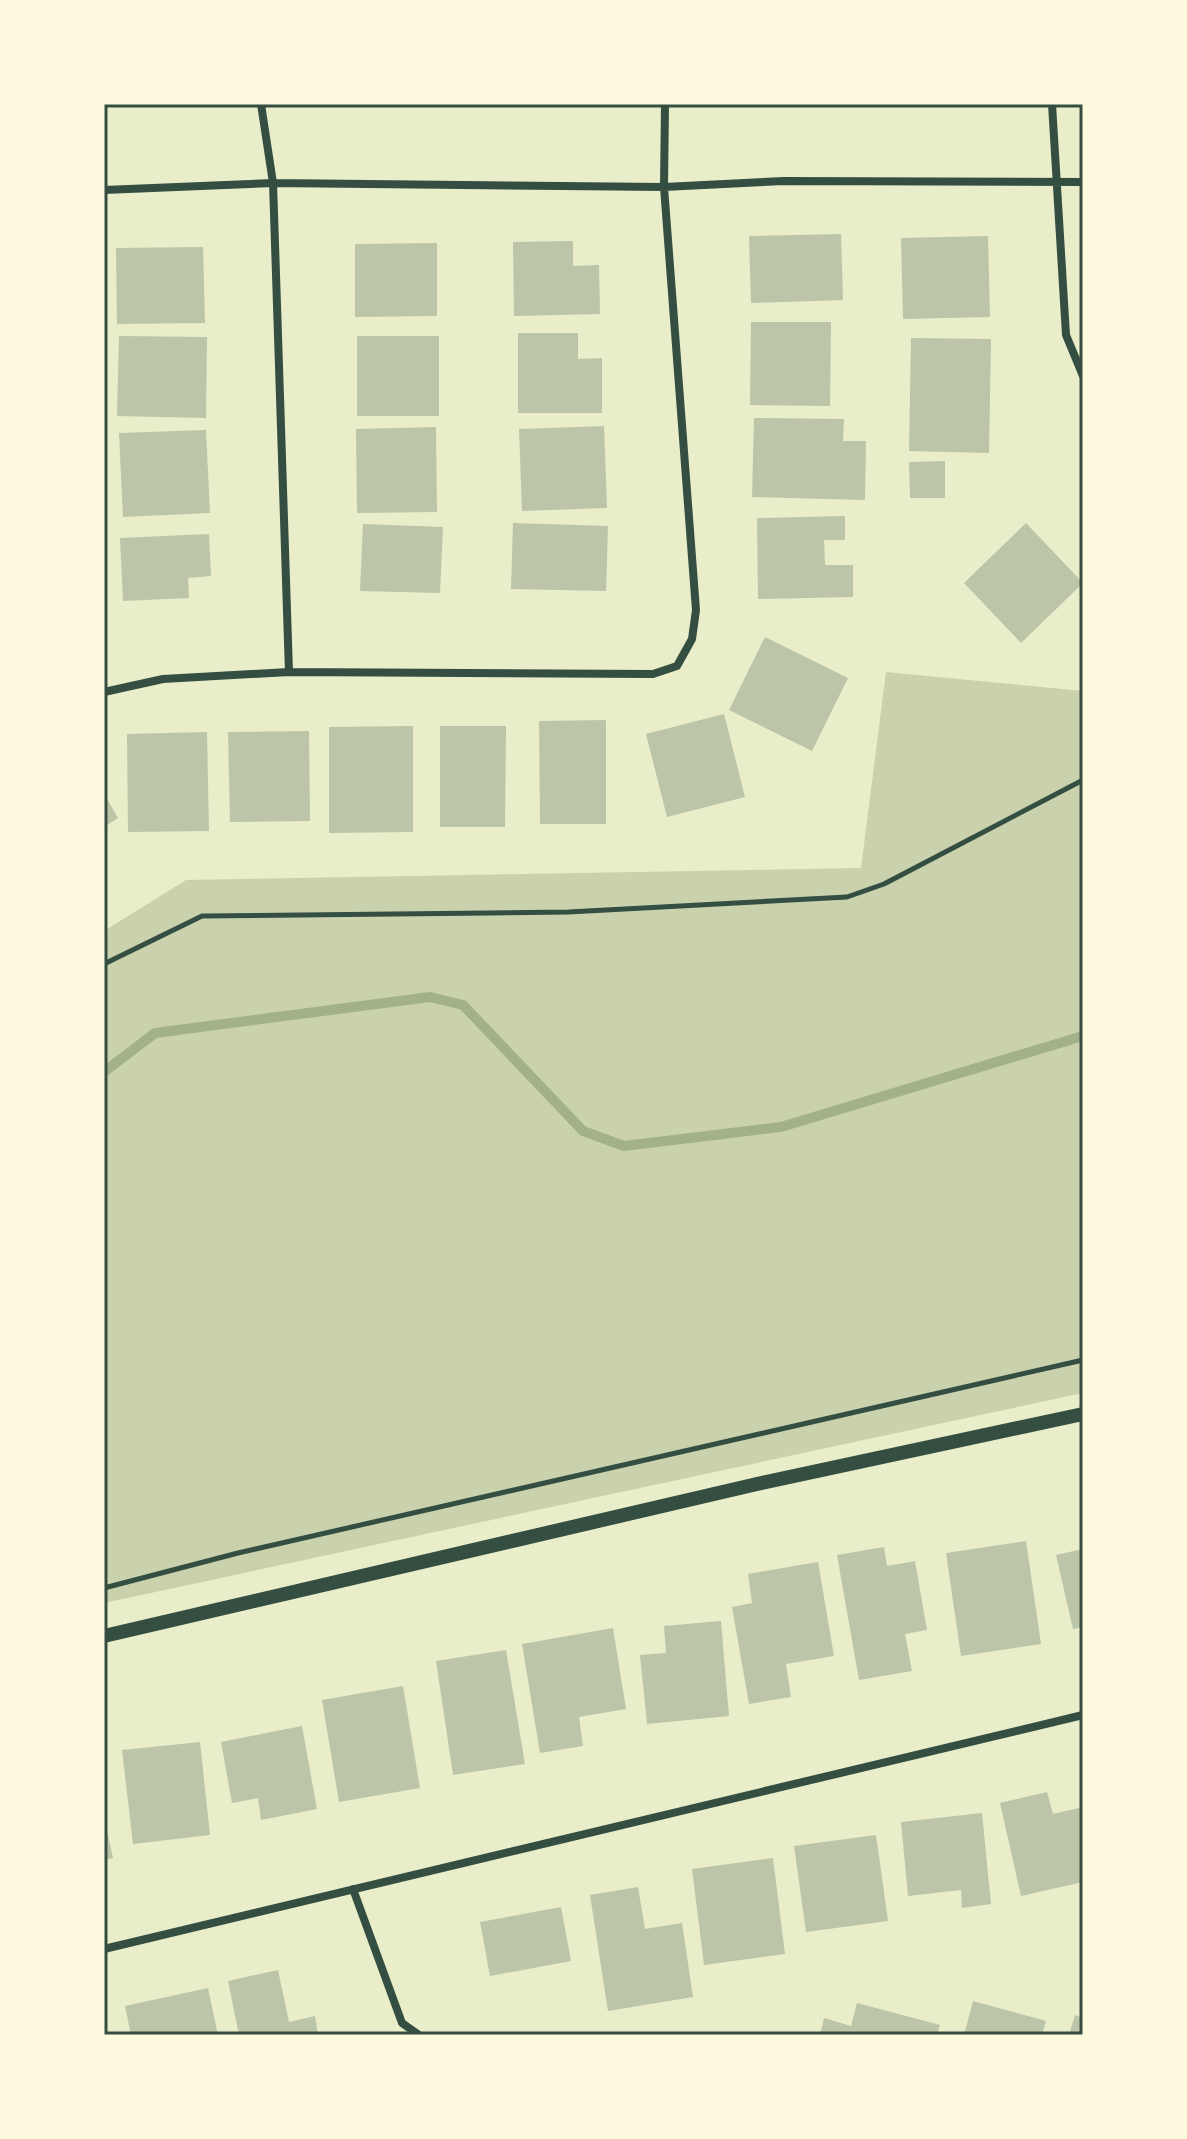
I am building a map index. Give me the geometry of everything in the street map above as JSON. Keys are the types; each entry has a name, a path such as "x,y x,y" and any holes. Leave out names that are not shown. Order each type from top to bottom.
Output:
{"street":[{"path":"261,104 273,183 289,672"},
{"path":"104,692 163,679 289,672 653,674 677,666 692,639 696,610 664,187 665,104"},
{"path":"1052,104 1066,335 1083,376"},
{"path":"104,190 273,183 664,187 784,181 1083,182"},
{"path":"104,1636 757,1484 1083,1414"},
{"path":"104,1949 1083,1715"},
{"path":"353,1889 402,2023 419,2035"}],"path":[{"path":"104,964 202,916 569,912 847,897 884,884 1083,780"},
{"path":"104,1588 398,1516 798,1423 1028,1375 1083,1360"}],"green space":[{"path":"886,672 1083,691 1083,1393 104,1603 104,931 186,880 861,868"}],"building":[{"path":"841,234 843,300 751,303 749,236"},
{"path":"988,236 990,317 903,319 901,238"},
{"path":"573,241 573,266 599,265 600,314 514,316 513,242"},
{"path":"437,243 437,316 355,317 355,244"},
{"path":"203,247 205,323 117,324 116,248"},
{"path":"751,322 831,322 830,406 750,405"},
{"path":"518,333 578,333 578,359 602,358 602,413 518,413"},
{"path":"119,336 207,337 206,418 117,416"},
{"path":"357,336 439,336 439,416 357,416"},
{"path":"911,338 991,339 989,453 909,451"},
{"path":"754,418 844,419 843,441 866,441 865,500 752,497"},
{"path":"604,426 607,508 522,511 519,429"},
{"path":"436,427 437,512 357,513 356,429"},
{"path":"206,430 210,513 123,517 119,433"},
{"path":"945,461 945,498 910,498 909,462"},
{"path":"845,516 845,540 824,540 825,565 853,565 853,597 758,599 757,518"},
{"path":"513,523 608,526 606,591 511,589"},
{"path":"1026,523 1083,583 1021,643 964,583"},
{"path":"363,524 443,527 440,593 360,591"},
{"path":"209,534 211,576 188,578 189,598 123,601 120,538"},
{"path":"765,637 848,678 812,751 729,710"},
{"path":"724,714 745,797 667,817 646,734"},
{"path":"606,720 606,824 540,824 539,721"},
{"path":"413,726 413,832 329,833 329,727"},
{"path":"440,726 506,726 505,827 440,827"},
{"path":"309,731 310,821 230,822 228,732"},
{"path":"207,732 209,831 128,832 127,734"},
{"path":"104,794 118,818 104,827"},
{"path":"1026,1541 1041,1644 961,1656 946,1553"},
{"path":"884,1547 887,1566 915,1561 927,1630 905,1634 912,1671 859,1680 837,1555"},
{"path":"1083,1549 1083,1627 1073,1629 1056,1555"},
{"path":"818,1562 834,1656 786,1664 791,1697 749,1704 732,1607 752,1603 748,1574"},
{"path":"721,1621 729,1716 647,1724 640,1655 666,1653 664,1626"},
{"path":"613,1628 626,1709 579,1717 583,1746 540,1753 522,1644"},
{"path":"506,1650 525,1764 453,1775 436,1661"},
{"path":"403,1686 420,1788 339,1802 322,1700"},
{"path":"302,1726 317,1809 261,1820 258,1798 232,1803 221,1742"},
{"path":"200,1742 210,1835 133,1844 122,1750"},
{"path":"1047,1792 1053,1814 1083,1807 1083,1882 1021,1896 1000,1803"},
{"path":"982,1813 991,1904 962,1908 961,1890 908,1896 901,1822"},
{"path":"104,1816 113,1858 104,1860"},
{"path":"876,1835 888,1921 806,1932 794,1846"},
{"path":"773,1858 785,1954 704,1965 692,1869"},
{"path":"638,1887 645,1929 682,1923 693,1997 608,2011 590,1895"},
{"path":"561,1907 571,1961 490,1976 480,1922"},
{"path":"278,1970 289,2022 315,2016 318,2035 239,2035 228,1981"},
{"path":"208,1988 218,2035 131,2035 125,2006"},
{"path":"973,2001 1046,2021 1042,2035 964,2035"},
{"path":"857,2003 940,2025 937,2035 820,2035 824,2018 851,2026"},
{"path":"1075,2015 1083,2018 1083,2035 1069,2035"}],"waterway":[{"path":"104,1072 155,1033 430,997 463,1005 583,1131 624,1146 781,1127 1083,1036"}]}
